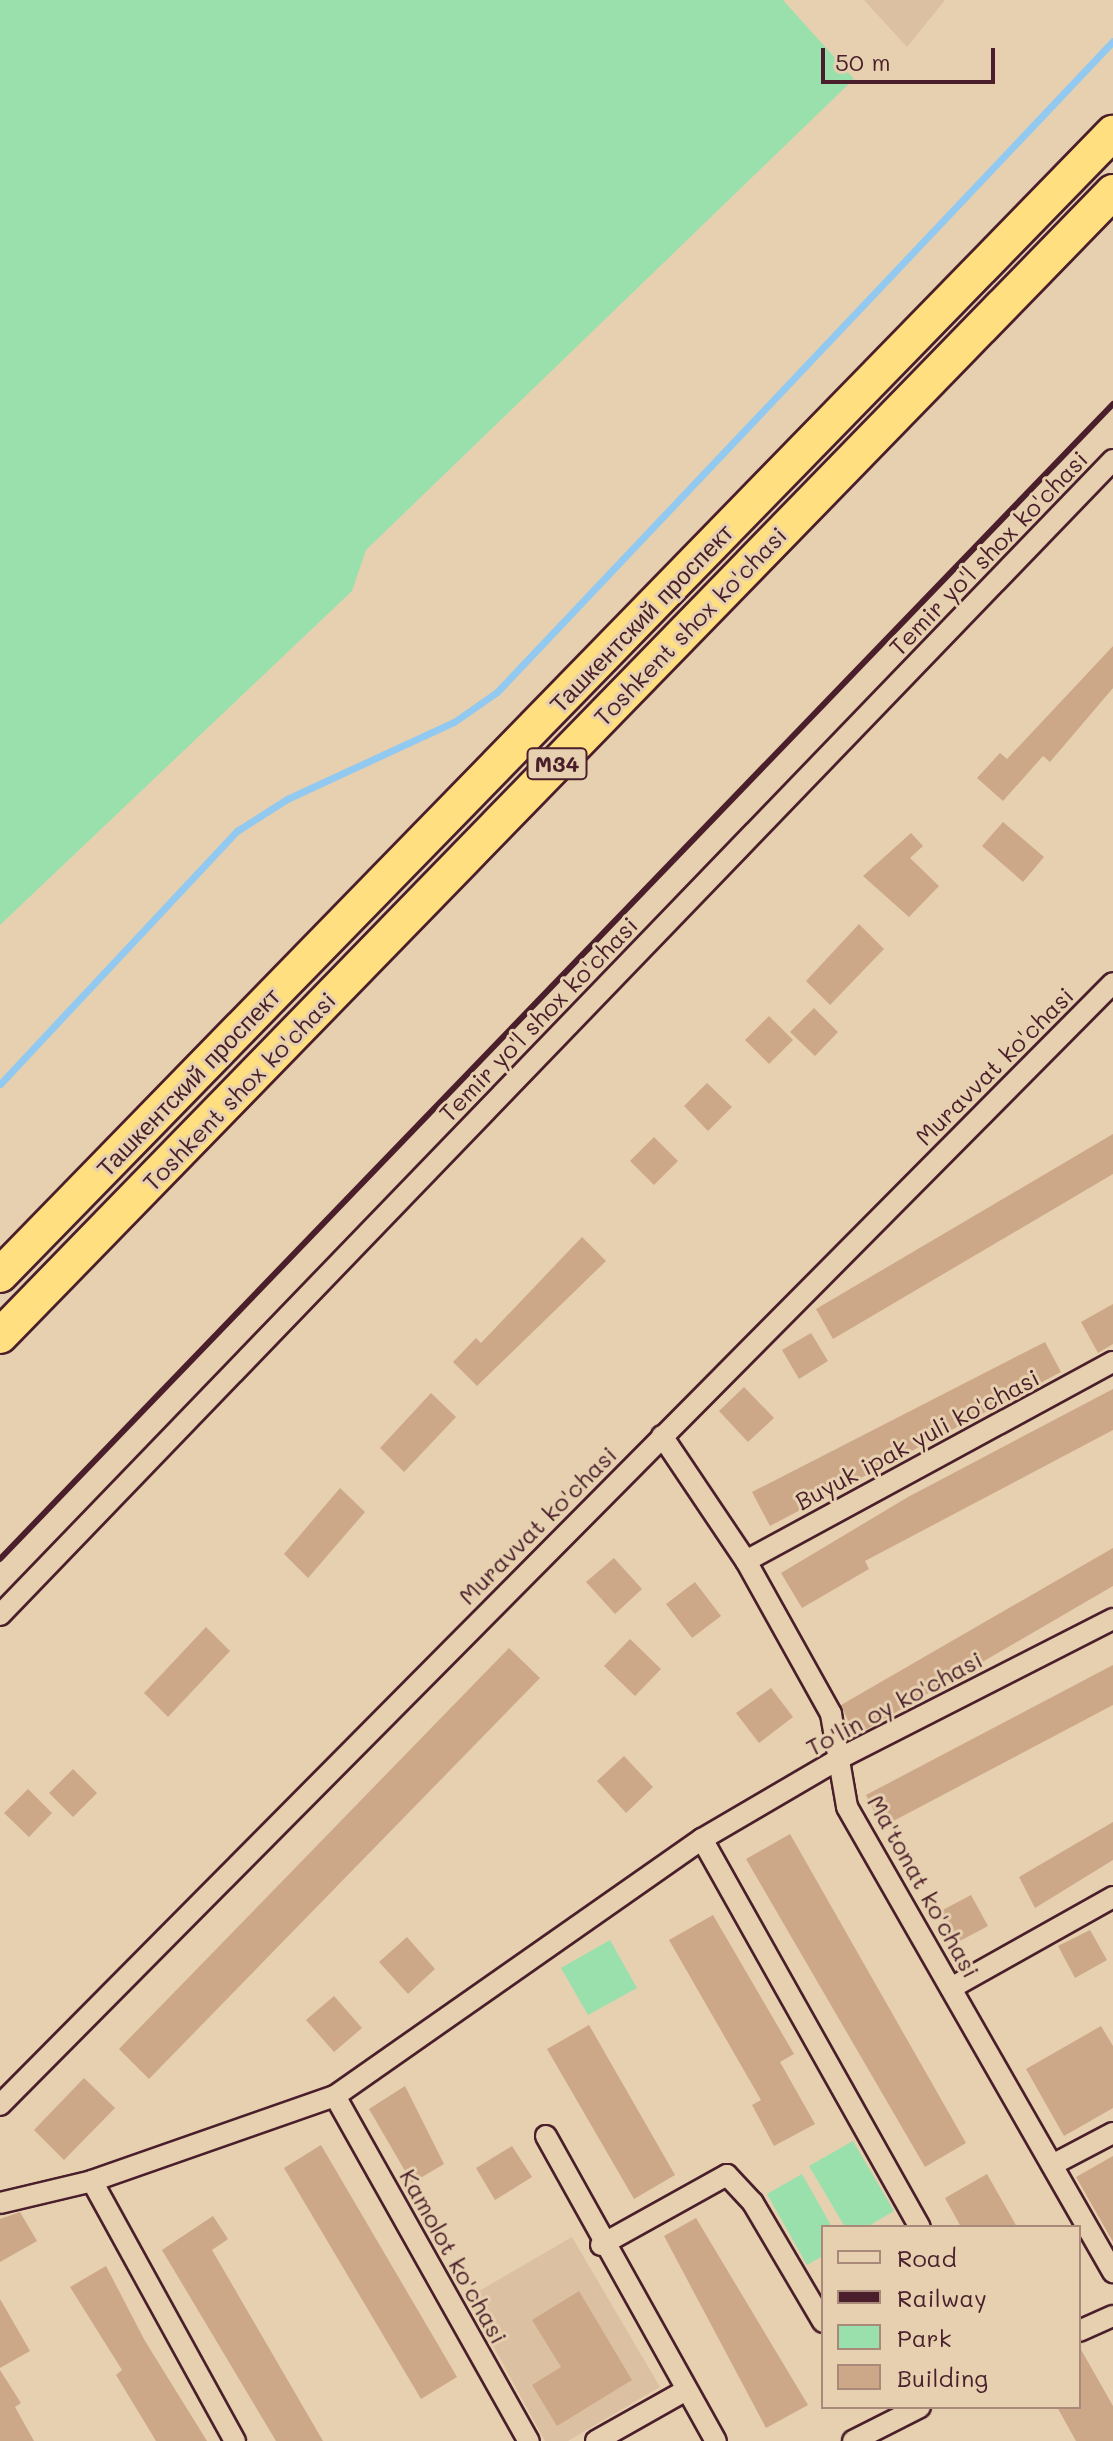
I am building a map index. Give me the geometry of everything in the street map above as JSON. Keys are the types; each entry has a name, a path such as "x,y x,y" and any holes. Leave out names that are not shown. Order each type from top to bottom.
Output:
{"highway":[{"name":"Ташкентский проспект","path":"0,1275 1113,133"},
{"name":"Toshkent shox ko'chasi","path":"0,1336 1113,192"}],"street":[{"name":"Temir yo'l shox ko'chasi","path":"0,1615 1113,460"},
{"name":"Muravvat ko'chasi","path":"0,2105 662,1436 1112,989"},
{"name":"Buyuk ipak yuli ko'chasi","path":"746,1561 1113,1362"},
{"name":"Ma'tonat ko'chasi","path":"662,1436 746,1561 831,1714 844,1756 847,1807 1113,2272"},
{"name":"To'lin oy ko'chasi","path":"0,2203 92,2181 335,2096 702,1839 844,1756 1113,1619"},
{"path":"702,1839 919,2225"},
{"path":"951,1988 1113,1897"},
{"name":"Kamolot ko'chasi","path":"335,2096 529,2441"},
{"path":"1052,2165 1113,2133"},
{"path":"546,2136 601,2245 683,2392 716,2441"},
{"path":"601,2245 727,2175 753,2203 821,2319"},
{"path":"92,2181 235,2441"},
{"path":"1081,2330 1113,2316"},
{"path":"596,2441 683,2392"},
{"path":"874,2409 884,2426"},
{"path":"853,2441 916,2409"}],"shaded area":[{"path":"864,0 945,0 907,47"},
{"path":"572,2237 660,2387 568,2441 545,2441 467,2298"}],"green space":[{"path":"0,0 783,0 854,79 366,550 352,591 0,925"},
{"path":"610,1940 637,1988 588,2015 561,1968"},
{"path":"853,2141 894,2211 870,2225 844,2225 809,2166"},
{"path":"802,2174 831,2225 821,2225 821,2257 807,2265 767,2194"}],"building":[{"path":"1113,646 1113,688 1050,762 1043,756 1003,801 977,778 1000,753 1007,759"},
{"path":"1003,822 1044,857 1023,882 982,846"},
{"path":"911,833 923,846 910,858 939,886 909,917 863,876"},
{"path":"859,924 884,949 830,1005 806,981"},
{"path":"814,1008 838,1032 815,1056 790,1032"},
{"path":"769,1016 793,1040 769,1064 745,1040"},
{"path":"707,1083 732,1107 708,1131 684,1106"},
{"path":"1113,1134 1113,1174 833,1339 816,1309"},
{"path":"654,1137 678,1161 654,1185 630,1161"},
{"path":"582,1237 606,1261 477,1386 453,1362 476,1338 481,1343"},
{"path":"1113,1304 1113,1344 1098,1353 1081,1322"},
{"path":"811,1333 828,1361 799,1379 782,1350"},
{"path":"1045,1342 1061,1372 770,1526 752,1492"},
{"path":"744,1387 774,1418 748,1442 719,1411"},
{"path":"1113,1389 1113,1430 865,1561 869,1569 802,1608 781,1573 908,1497"},
{"path":"431,1393 456,1417 404,1472 380,1448"},
{"path":"340,1488 365,1512 308,1578 284,1554"},
{"path":"1113,1548 1113,1586 855,1736 841,1705"},
{"path":"614,1558 642,1589 615,1614 586,1582"},
{"path":"695,1582 721,1616 692,1638 666,1604"},
{"path":"206,1627 230,1651 168,1717 144,1693"},
{"path":"630,1639 661,1669 635,1696 604,1666"},
{"path":"509,1648 540,1678 149,2079 119,2049"},
{"path":"1113,1665 1113,1705 882,1827 866,1795"},
{"path":"771,1688 793,1717 759,1743 736,1713"},
{"path":"624,1756 653,1787 626,1813 597,1781"},
{"path":"73,1769 97,1793 73,1817 49,1793"},
{"path":"28,1789 52,1813 29,1837 4,1813"},
{"path":"1113,1822 1113,1860 1035,1908 1019,1877"},
{"path":"790,1834 966,2143 925,2167 746,1859"},
{"path":"971,1895 988,1926 956,1943 939,1912"},
{"path":"713,1915 794,2054 780,2062 815,2124 774,2146 752,2105 761,2100 669,1940"},
{"path":"1090,1930 1107,1960 1075,1978 1058,1946"},
{"path":"407,1937 435,1969 408,1994 379,1962"},
{"path":"334,1996 362,2028 334,2052 306,2020"},
{"path":"589,2025 675,2175 634,2199 547,2049"},
{"path":"1101,2026 1113,2046 1113,2108 1064,2136 1026,2069"},
{"path":"84,2078 115,2108 64,2160 34,2130"},
{"path":"405,2086 444,2164 412,2183 369,2109"},
{"path":"321,2145 457,2377 421,2399 284,2168"},
{"path":"512,2146 532,2177 495,2200 476,2168"},
{"path":"1113,2156 1113,2242 1076,2177"},
{"path":"987,2174 1016,2225 960,2225 945,2198"},
{"path":"20,2212 37,2241 0,2262 0,2219"},
{"path":"213,2216 228,2239 212,2250 323,2441 276,2441 162,2250"},
{"path":"696,2218 808,2405 766,2428 664,2236"},
{"path":"106,2266 145,2341 207,2441 156,2441 116,2375 122,2370 70,2287"},
{"path":"579,2291 632,2380 557,2426 532,2385 561,2367 532,2320"},
{"path":"0,2299 30,2351 0,2368"},
{"path":"1081,2350 1113,2406 1113,2441 1076,2441 1058,2409 1081,2409"},
{"path":"0,2370 21,2403 15,2407 34,2441 0,2441"}],"waterway":[{"path":"0,1084 237,831 287,799 454,722 497,692 1113,41"}],"railway":[{"path":"0,1559 1113,404"}]}
